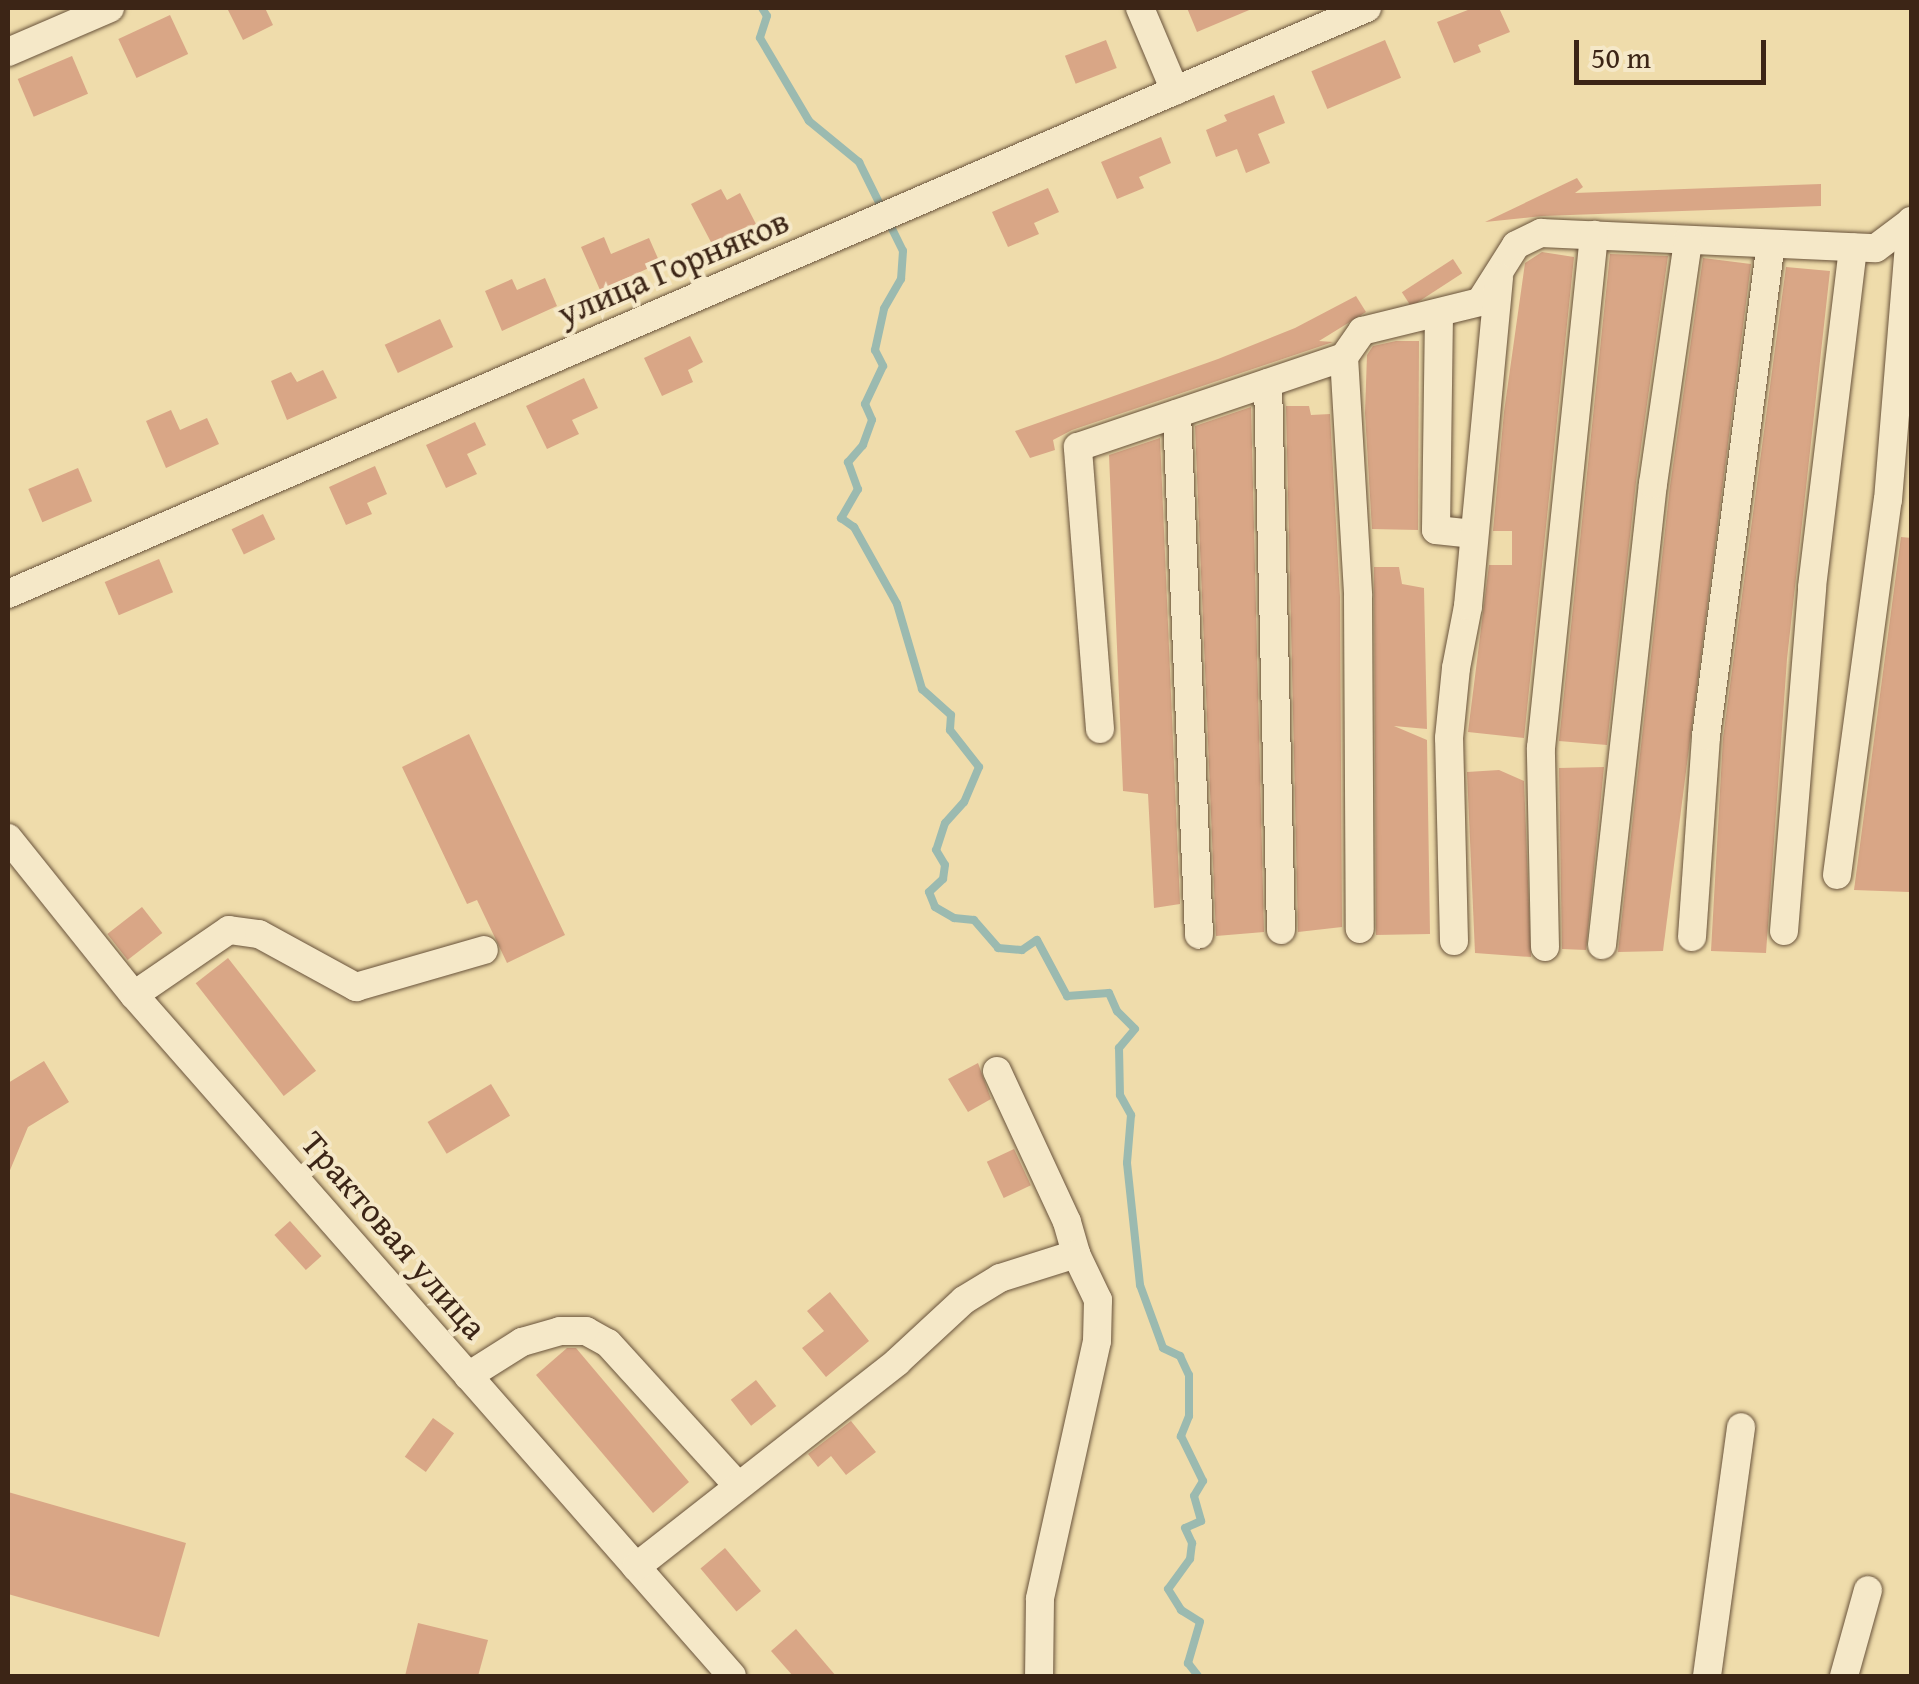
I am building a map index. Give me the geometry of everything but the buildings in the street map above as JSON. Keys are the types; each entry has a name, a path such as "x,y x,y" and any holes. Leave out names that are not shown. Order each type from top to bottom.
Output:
{"street":[{"path":"8,52 110,8"},
{"path":"1140,8 1174,91"},
{"name":"улица Горняков","path":"8,594 1367,8"},
{"path":"1360,929 1358,596 1344,357 1362,330 1480,302 1516,245 1540,233 1876,248 1912,221 1888,500 1837,875"},
{"path":"1545,947 1541,748 1594,236"},
{"path":"1602,945 1653,484 1688,240"},
{"path":"1692,937 1706,736 1771,244"},
{"path":"1784,931 1812,587 1853,248"},
{"path":"1454,941 1450,738 1500,270"},
{"path":"1439,314 1436,530 1474,534"},
{"path":"1100,729 1078,448 1344,357"},
{"path":"1268,382 1281,930"},
{"path":"1177,414 1200,934"},
{"name":"Трактовая улица","path":"8,838 134,995 732,1676"},
{"path":"134,995 229,930 258,934 356,986 484,950"},
{"path":"996,1071 1098,1300 1097,1340 1043,1583 1039,1676"},
{"path":"636,1567 897,1362 964,1300 1000,1278 1076,1254"},
{"path":"468,1376 522,1342 560,1331 586,1331 608,1343 737,1485"},
{"path":"1707,1676 1742,1427"},
{"path":"1844,1676 1868,1590"}],"waterway":[{"path":"762,8 767,16 760,38 809,121 859,162 903,251 901,279 884,309 875,350 883,366 865,404 872,420 863,445 848,462 858,489 841,518 854,527 897,604 922,689 951,715 950,730 979,767 964,802 945,823 936,850 945,865 943,879 929,892 935,907 954,918 974,920 998,948 1022,950 1037,940 1067,996 1109,993 1117,1011 1135,1029 1119,1048 1120,1095 1131,1115 1127,1163 1140,1285 1163,1348 1180,1356 1189,1375 1189,1416 1181,1436 1203,1481 1194,1496 1201,1521 1185,1528 1192,1543 1190,1559 1168,1589 1181,1610 1200,1622 1188,1663 1198,1676"}]}
